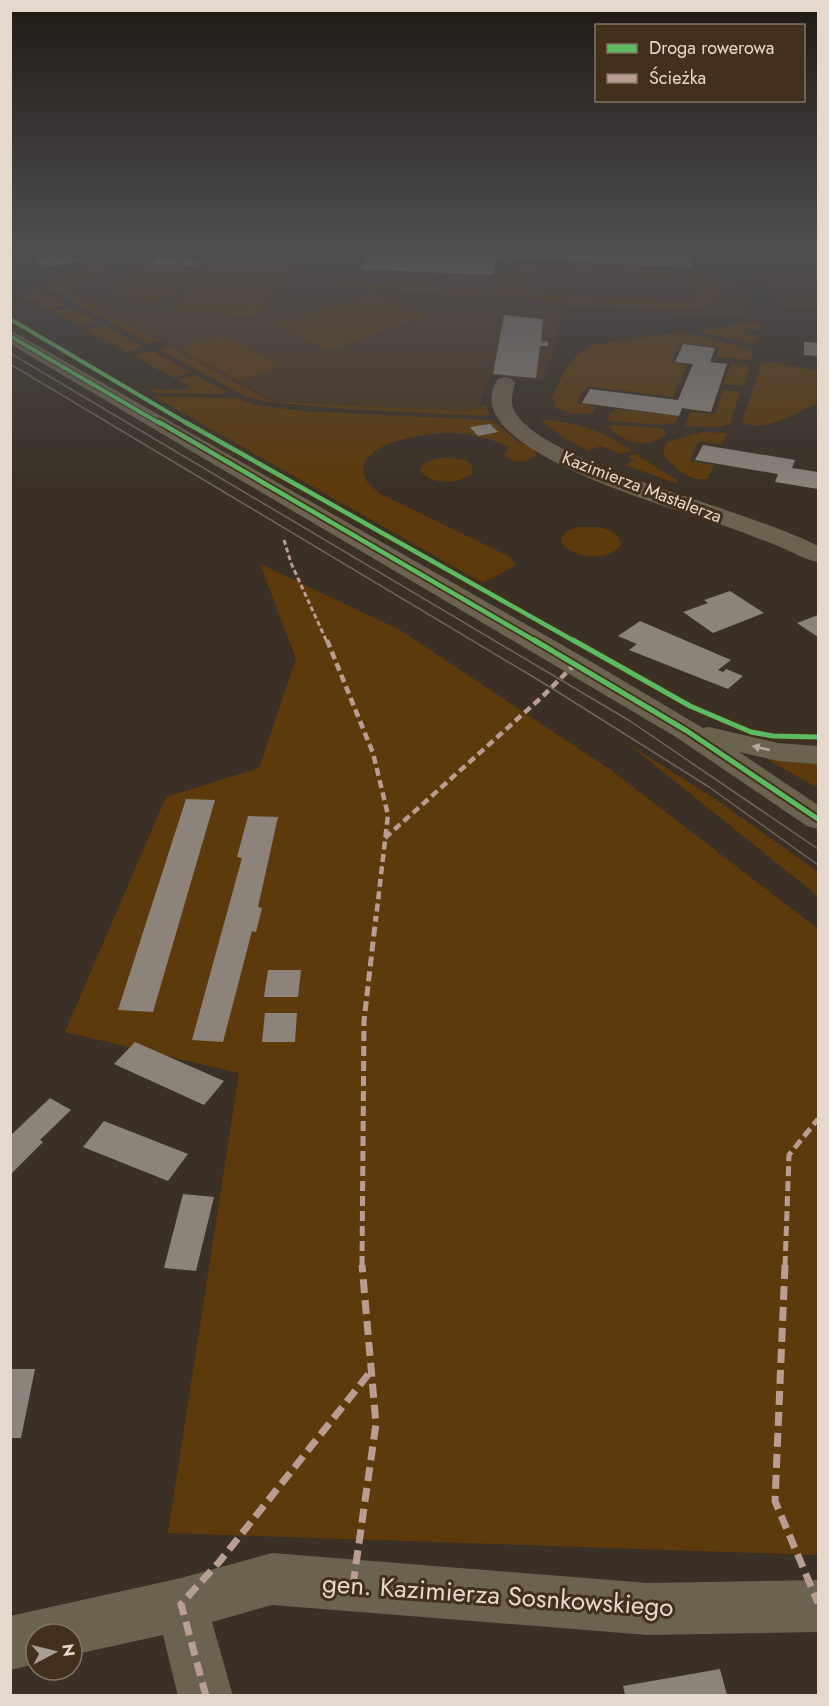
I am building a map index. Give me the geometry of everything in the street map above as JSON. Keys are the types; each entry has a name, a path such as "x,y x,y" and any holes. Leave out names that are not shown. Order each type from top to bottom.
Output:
{"street":[{"path":"10,336 687,731 819,819"},
{"name":"Kazimierza Mastalerza","path":"505,383 501,403 506,416 522,431 560,457 591,471 787,540 819,555"},
{"path":"687,731 778,752 819,755"},
{"name":"gen. Kazimierza Sosnkowskiego","path":"84,1626 181,1604 272,1579 648,1609 819,1606"},
{"path":"181,1604 206,1695"}],"shaded area":[{"path":"86,331 114,331 143,347 127,352"},
{"path":"126,331 141,331 160,341 150,344"},
{"path":"142,331 559,331 545,380 490,376 479,406 467,411 272,400"},
{"path":"285,331 386,331 328,350"},
{"path":"697,331 744,331 743,335 759,336 754,344"},
{"path":"686,333 753,352 750,360 716,356 719,347 680,343 671,362 687,365 673,397 587,386 577,403 595,406 592,413 573,414 553,407 555,401 551,400 562,376 577,355 592,345"},
{"path":"222,335 282,366 240,381 180,349"},
{"path":"169,346 271,401 468,411 485,405 490,413 485,416 329,408 263,401 245,396 158,349"},
{"path":"150,350 191,372 174,378 133,356"},
{"path":"773,362 818,371 818,402 770,424 751,425 742,422 761,363"},
{"path":"731,364 746,365 749,369 744,386 724,384"},
{"path":"195,375 227,392 220,394 154,393 151,389 184,390 189,386 178,380"},
{"path":"723,390 740,392 730,424 719,427 685,426 691,412 715,414"},
{"path":"153,396 237,398 253,404 301,411 491,420 520,443 532,447 537,455 529,460 516,461 504,455 509,447 483,437 455,433 430,434 380,448 369,456 364,467 366,480 379,493 510,557 516,565 483,583"},
{"path":"615,409 678,416 676,422 663,425 612,421 608,419 611,411 614,412"},
{"path":"540,420 564,422 588,428 632,451 621,454 601,446 588,451 566,439"},
{"path":"613,425 661,428 667,433 652,442 637,443 629,441 607,427"},
{"path":"702,432 727,433 722,444 698,441 690,461 714,465 708,479 689,476 664,457 667,442"},
{"path":"636,454 678,481 678,484 625,465 634,460 628,456"},
{"path":"444,457 466,460 472,465 472,474 460,480 445,482 431,479 420,470 425,462"},
{"path":"578,527 604,528 615,534 621,545 608,554 600,556 574,552 562,543 561,538 569,530"},
{"path":"260,564 400,630 611,770 818,929 818,1555 168,1533 239,1073 65,1032 166,797 259,768 296,659"},
{"path":"627,743 715,799 818,872 818,896"},
{"path":"769,758 818,762 818,788 768,760"}],"building":[{"path":"501,331 542,331 541,341 548,342 548,346 540,346 536,378 493,374"},
{"path":"804,342 818,343 818,356 804,355"},
{"path":"683,344 715,348 710,362 727,364 711,412 682,408 679,416 582,403 590,389 678,400 693,364 675,362"},
{"path":"490,424 498,432 478,436 470,427"},
{"path":"703,445 795,460 792,468 818,472 818,489 775,482 778,474 695,460"},
{"path":"730,591 764,613 713,633 683,612 708,603 704,600"},
{"path":"818,615 818,637 797,623"},
{"path":"640,621 731,660 718,670 723,672 726,669 743,676 728,689 629,650 637,644 618,636"},
{"path":"186,799 215,800 153,1012 118,1010"},
{"path":"248,816 278,817 258,907 262,908 256,932 252,931 223,1042 192,1040 242,858 237,857"},
{"path":"268,970 301,970 298,997 264,997"},
{"path":"265,1013 297,1013 295,1042 262,1042"},
{"path":"135,1042 224,1081 204,1105 114,1064"},
{"path":"50,1098 71,1110 40,1140 43,1142 10,1175 10,1136"},
{"path":"104,1121 188,1154 168,1181 83,1147"},
{"path":"183,1194 214,1197 196,1271 164,1268"},
{"path":"10,1369 35,1369 21,1438 10,1438"},
{"path":"720,1669 727,1695 625,1695 623,1686"}],"tram line":[{"path":"10,353 630,721 818,849"},
{"path":"10,364 550,687 709,787 818,865"}],"marked path":[{"path":"284,540 291,563 321,627 373,753 388,815 364,1021 362,1277 376,1424 353,1585"},
{"path":"385,838 543,696 575,664"},
{"path":"818,1119 789,1155 775,1501 818,1603"},
{"path":"206,1696 181,1604 220,1561 371,1371"}],"cycle path":[{"path":"29,331 154,405 690,706 751,732 773,736 818,737"},
{"path":"10,336 575,664 687,731 818,819"}]}
